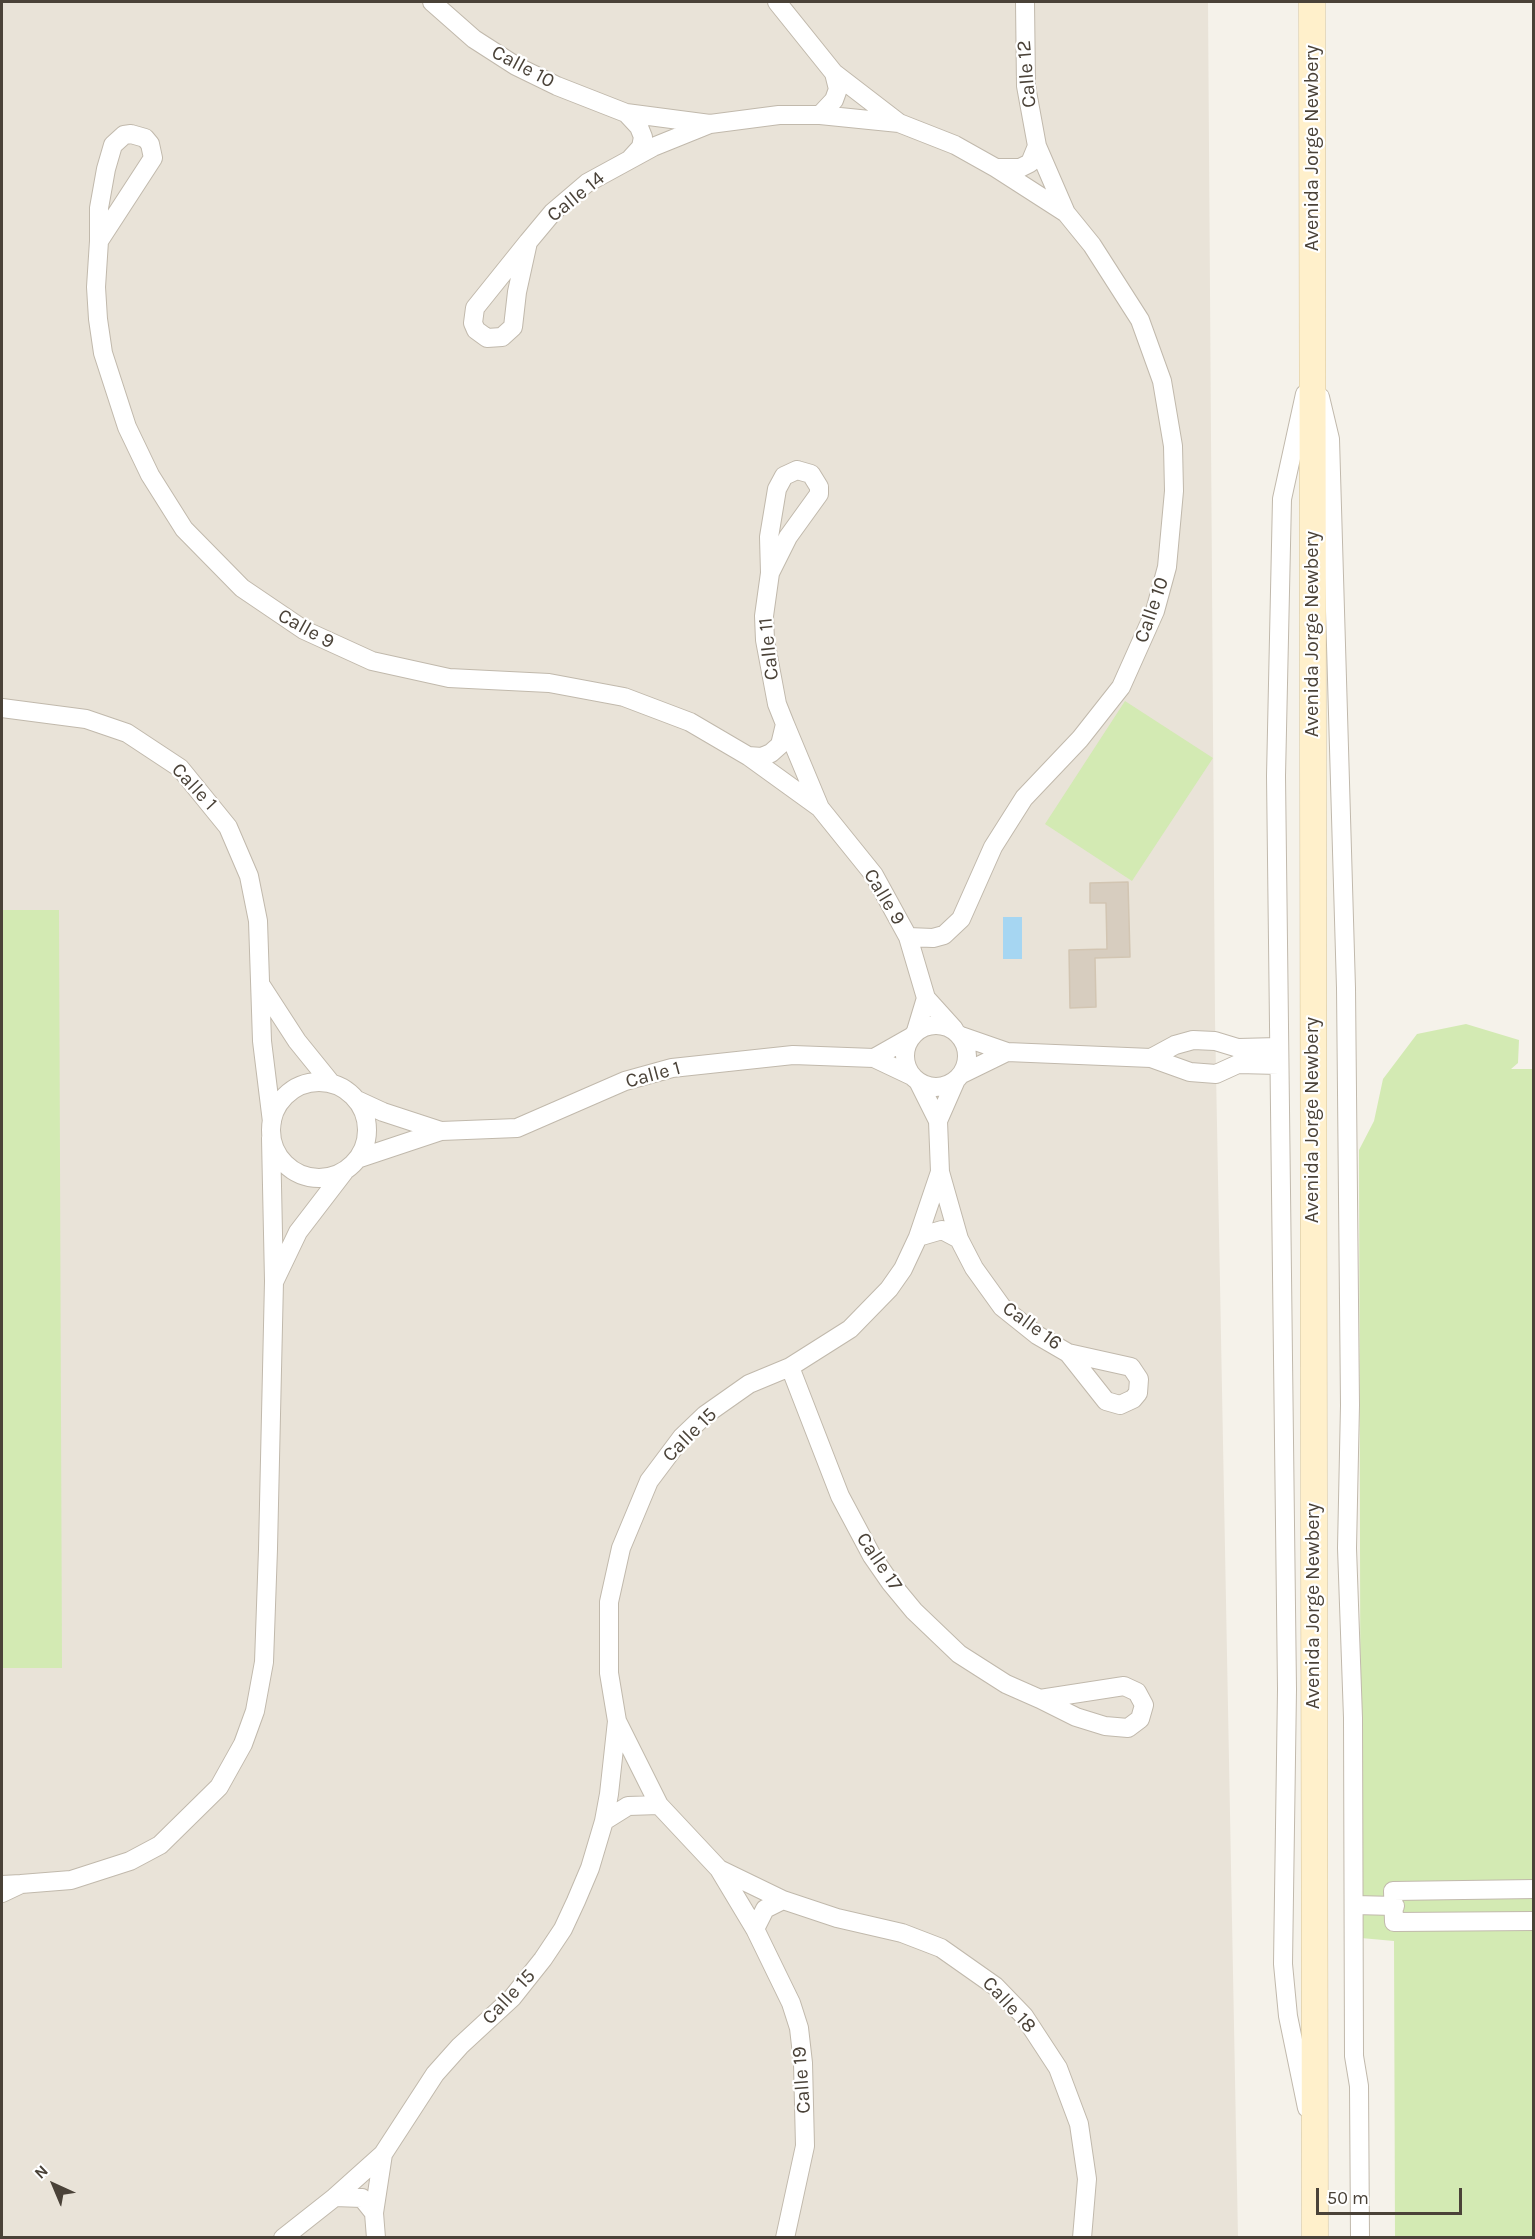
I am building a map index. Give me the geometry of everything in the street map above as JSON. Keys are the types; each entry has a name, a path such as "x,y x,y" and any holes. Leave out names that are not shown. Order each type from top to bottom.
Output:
{"main road":[{"name":"Avenida Jorge Newbery","path":"1312,2 1315,2238"}],"street":[{"name":"Calle 10","path":"432,2 474,39 516,66 557,86 626,113 710,124"},
{"path":"777,2 834,73 899,123"},
{"name":"Calle 12","path":"1024,2 1026,86 1037,147 1066,213"},
{"path":"820,115 834,100 838,89 834,73"},
{"path":"626,113 639,127 643,137 641,147 631,158"},
{"path":"710,124 779,115 820,115 899,123 955,145 996,168 1066,213"},
{"name":"Calle 14","path":"528,242 517,292 513,327 502,337 487,338 476,330 472,323 475,308 528,242 566,199 587,183 631,158 710,124"},
{"name":"Calle 9","path":"99,241 118,209 150,165 153,151 150,144 139,135 124,135 113,145 99,208 96,287 103,353 127,427 150,475 184,529 242,588 304,630 372,661 449,678 549,683 624,697 690,722 748,756 820,808 874,875 908,937 926,998"},
{"path":"996,168 1012,170 1030,163 1037,147"},
{"name":"Calle 10","path":"908,937 933,938 944,935 961,919 993,847 1024,798 1045,773 1080,739 1121,687 1155,611 1167,567 1174,491 1173,446 1159,370 1145,330 1129,299 1092,244 1066,213"},
{"path":"1312,363 1282,499 1276,776 1287,1689 1283,1964 1288,2016 1314,2139"},
{"path":"1312,363 1330,439 1346,976 1350,1405 1347,1548 1355,1905 1354,2056 1359,2086 1360,2238"},
{"path":"790,471 805,471 816,480 819,494 788,537 770,573 768,537 779,482 790,471"},
{"name":"Calle 11","path":"770,573 764,616 765,640 777,704 820,808"},
{"name":"Calle 1","path":"2,708 61,714 108,726 143,742 180,768 194,782 228,826 243,860 258,921 262,1041 272,1130 274,1281 264,1662 255,1711 243,1744 219,1788 160,1845 130,1861 71,1880 2,1885"},
{"path":"748,756 762,757 771,753 780,745 785,724"},
{"path":"261,985 297,1041 331,1083"},
{"path":"938,1121 959,1077 968,1050 958,1033 926,998 905,1053 908,1069 938,1121 940,1172"},
{"path":"874,1058 931,1024 940,1024 1007,1052 1151,1059 1190,1072 1216,1074 1238,1056"},
{"path":"1151,1059 1175,1045 1193,1040 1215,1041 1238,1056 1278,1056"},
{"path":"874,1058 915,1078 941,1087 1007,1052"},
{"name":"Calle 1","path":"441,1131 517,1128 625,1082 672,1068 793,1055 874,1058"},
{"path":"274,1281 298,1232 351,1165 365,1145 367,1130 365,1114 357,1100 346,1089 331,1083 315,1082 300,1085 286,1094 277,1107 272,1130 282,1159 300,1174 323,1177 351,1165 441,1131"},
{"path":"357,1100 383,1112 441,1131"},
{"name":"Calle 15","path":"383,2154 435,2074 460,2046 512,1998 543,1959 563,1929 590,1868 604,1821 616,1721 609,1673 609,1602 621,1548 641,1497 662,1462 705,1415 749,1384 790,1367 836,1340 874,1307 903,1269 918,1237 940,1172"},
{"name":"Calle 16","path":"940,1172 959,1239 974,1268 1002,1307 1037,1335 1068,1353"},
{"path":"918,1237 942,1230 959,1239"},
{"name":"Calle 17","path":"790,1367 840,1496 872,1556 914,1611 959,1654 1006,1684 1076,1717 1112,1727 1128,1728 1140,1719 1143,1712 1143,1705 1137,1692 1124,1686 1040,1699"},
{"path":"616,1721 659,1805 719,1869"},
{"path":"604,1821 628,1806 659,1805"},
{"name":"Calle 18","path":"719,1869 783,1900 837,1918 902,1933 940,1948 995,1986 1024,2016 1048,2050 1074,2106 1083,2143 1087,2179 1082,2238"},
{"name":"Calle 19","path":"719,1869 756,1929 791,2002 799,2028 803,2063 805,2146 785,2238"},
{"path":"2,1893 21,1884"},
{"path":"1533,1889 1394,1891 1394,1922 1533,1921"},
{"path":"756,1929 765,1910 783,1900"},
{"path":"1355,1905 1395,1906"},
{"path":"283,2238 335,2197 383,2154"},
{"path":"376,2238 374,2213 383,2154"},
{"path":"335,2197 362,2198 374,2213"}],"shaded area":[{"path":"2,2 1208,2 1215,1019 1238,2237 2,2238"}],"green space":[{"path":"1125,701 1213,758 1132,881 1045,824"},
{"path":"2,910 59,910 62,1668 2,1668"},
{"path":"1466,1024 1519,1040 1518,1063 1511,1069 1534,1069 1533,2237 1395,2237 1394,1941 1361,1938 1359,1150 1374,1121 1383,1079 1417,1034"}],"water":[{"path":"1003,917 1022,917 1022,959 1003,959"}],"building":[{"path":"1128,882 1130,957 1095,958 1096,1007 1070,1008 1069,950 1107,949 1106,903 1090,903 1090,883"}]}
